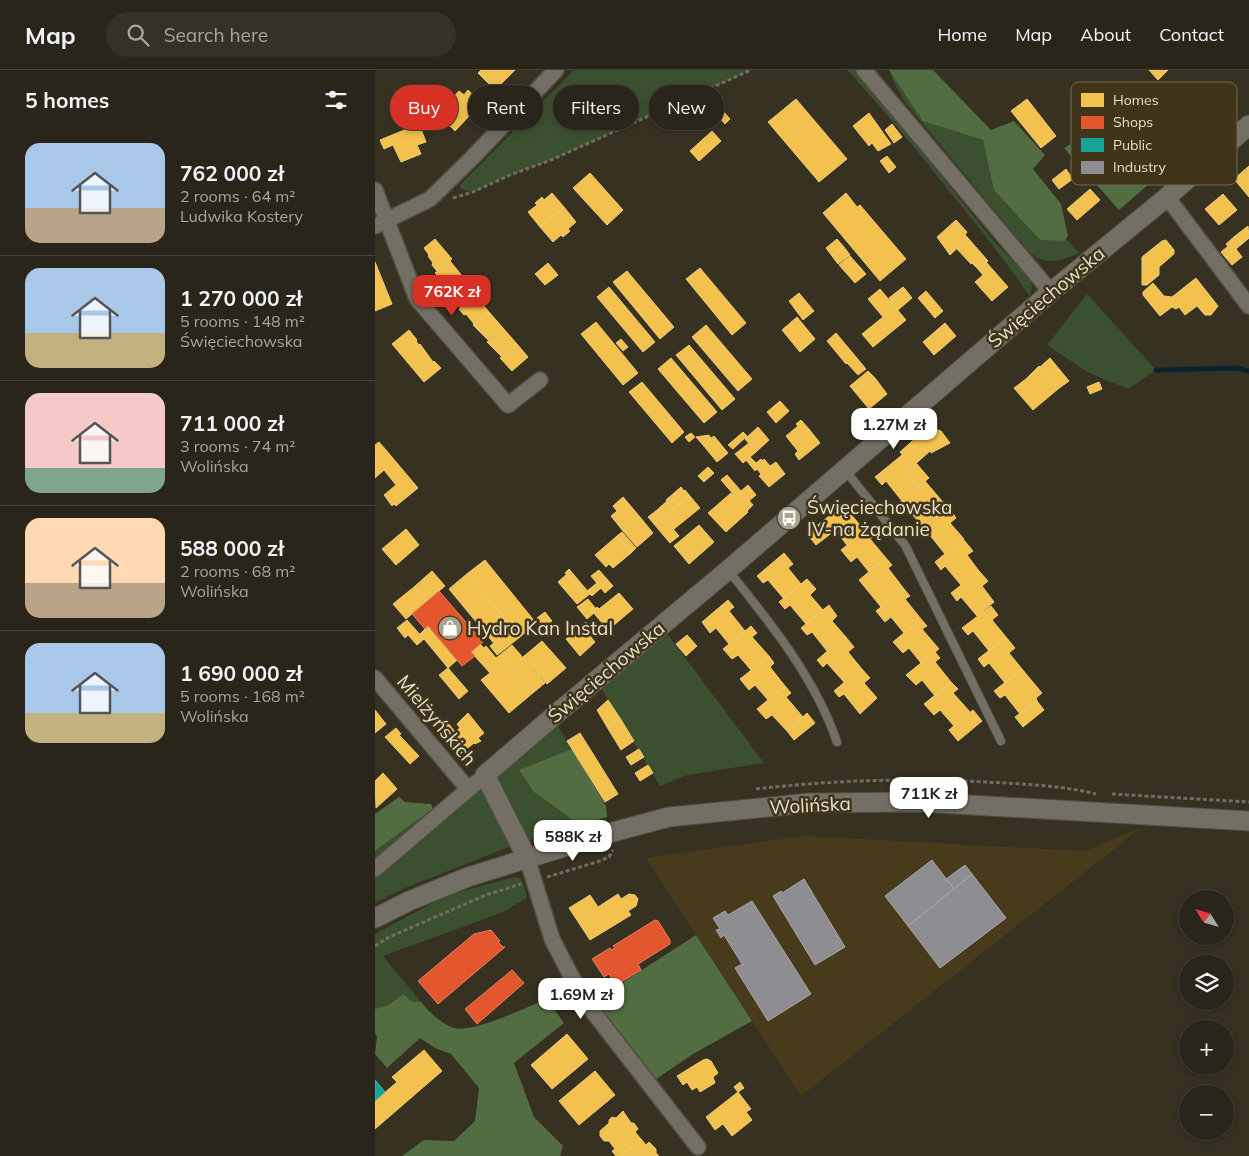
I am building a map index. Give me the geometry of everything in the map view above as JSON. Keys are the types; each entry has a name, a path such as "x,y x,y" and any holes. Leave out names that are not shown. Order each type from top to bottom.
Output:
{"street":[{"path":"381,224 430,199 556,70"},
{"path":"865,70 1051,292"},
{"name":"Święciechowska","path":"1237,136 1249,126"},
{"name":"Święciechowska","path":"375,869 728,570 1051,292 1181,185"},
{"path":"375,190 381,224 417,299 508,406 541,380"},
{"path":"1167,197 1249,306"},
{"name":"Mielżyńskich","path":"375,678 469,789"},
{"path":"485,775 527,858 552,939 583,999 698,1147"},
{"name":"Wolińska","path":"375,918 409,901 468,877 609,833 669,817 809,803 919,802 1249,821"}],"lane":[{"path":"845,470 896,532 912,558 1001,741"},
{"path":"728,570 786,644 827,715 837,742"}],"path":[{"path":"430,199 447,200 473,192 510,175 551,160 751,70"},
{"path":"1109,794 1249,802"},
{"path":"375,946 389,937 486,895 600,861"}],"shaded area":[{"path":"1142,827 801,1096 646,858 803,836 1085,851"}],"green space":[{"path":"574,70 751,70 718,85 649,85 649,116 639,120 639,85 559,85"},
{"path":"847,70 856,70 991,238 1028,277 1032,285 1030,297 931,168"},
{"path":"889,70 921,70 1079,253 1060,260 1048,261 1029,252 905,102"},
{"path":"889,70 933,70 991,130 1014,121 1045,155 1033,169 1061,204 1068,236 1064,241 1040,240 994,190 983,140 923,121"},
{"path":"553,91 553,130 618,130 473,192 461,189 460,185 515,130 543,130 543,101"},
{"path":"1071,144 1071,156 1064,148"},
{"path":"1097,185 1148,185 1119,210"},
{"path":"1087,294 1156,370 1128,389 1089,373 1047,345"},
{"path":"665,631 764,763 687,775 660,786 600,686"},
{"path":"556,723 606,806 607,817 519,843 405,888 375,903 375,875"},
{"path":"572,749 606,806 607,817 580,825 534,792 519,770"},
{"path":"399,797 405,802 431,804 434,812 420,818 375,851 375,814"},
{"path":"434,812 375,862 375,851 420,818"},
{"path":"515,877 521,879 527,898 503,912 383,956 421,1002 413,1002 403,994 390,1004 375,1009 375,934 445,896"},
{"path":"696,935 752,1021 693,1054 649,1084 588,1005"},
{"path":"403,994 413,1002 421,1002 444,1023 454,1028 463,1029 487,1023 547,999 564,1023 514,1063 534,1117 563,1146 560,1156 402,1156 424,1140 454,1141 475,1121 479,1088 451,1054 435,1048 420,1038 387,1068 375,1054 377,1037 375,1032 375,1009 390,1004"}],"building: Homes":[{"path":"481,70 515,70 500,85 490,85 478,73"},
{"path":"1149,70 1168,70 1158,80"},
{"path":"468,90 468,117 458,128 458,92 464,95"},
{"path":"796,99 847,159 819,182 768,122"},
{"path":"1027,99 1056,136 1041,148 1011,111"},
{"path":"724,112 730,119 724,123"},
{"path":"869,113 891,144 878,151 872,143 869,146 853,126"},
{"path":"892,124 902,137 894,143 885,130"},
{"path":"404,130 421,130 426,142 417,145 421,154 401,162 393,145 384,149 380,140"},
{"path":"712,131 721,141 699,161 690,151"},
{"path":"887,156 896,167 889,173 880,161"},
{"path":"1249,166 1249,197 1237,183 1237,176"},
{"path":"1066,169 1071,176 1071,180 1059,189 1052,180"},
{"path":"590,173 623,210 607,225 573,188"},
{"path":"1090,189 1100,200 1077,220 1067,209"},
{"path":"552,193 564,207 540,227 528,212 537,205 535,203 542,197 544,200"},
{"path":"846,193 857,207 860,205 906,259 880,281 823,213"},
{"path":"1223,194 1237,210 1219,225 1205,209"},
{"path":"564,207 576,222 568,229 570,231 563,237 561,235 553,242 540,227"},
{"path":"956,220 967,232 965,235 968,238 950,255 937,237"},
{"path":"1248,226 1249,238 1242,244 1235,236"},
{"path":"1235,236 1242,244 1232,252 1226,244"},
{"path":"968,238 988,261 978,269 957,249"},
{"path":"435,239 452,259 437,271 424,248"},
{"path":"837,239 844,247 832,256 826,248"},
{"path":"1166,240 1174,250 1174,254 1159,267 1159,275 1147,285 1142,285 1142,257"},
{"path":"844,247 850,255 838,264 832,256"},
{"path":"1227,247 1232,252 1226,258 1221,252"},
{"path":"1236,249 1242,257 1232,265 1226,258"},
{"path":"850,256 866,274 855,283 839,265"},
{"path":"450,261 463,277 447,291 442,285 444,283 435,273"},
{"path":"375,262 392,304 375,311"},
{"path":"986,262 1008,287 992,301 975,282 983,275 978,269"},
{"path":"548,263 558,275 545,285 535,274"},
{"path":"700,268 746,323 732,335 686,279"},
{"path":"627,271 674,327 660,339 613,282"},
{"path":"1196,278 1218,306 1211,315 1205,315 1197,306 1185,315 1179,307 1176,309 1172,307 1160,316 1143,295 1143,292 1153,283 1164,296 1172,297"},
{"path":"461,279 475,295 461,308 452,297 450,299 445,293"},
{"path":"609,287 655,342 643,352 597,297"},
{"path":"903,287 905,289 891,301 889,298"},
{"path":"880,289 906,320 873,347 862,334 883,317 868,299"},
{"path":"905,289 912,298 898,310 890,302"},
{"path":"926,291 943,311 935,318 918,298"},
{"path":"799,293 814,311 803,320 789,301"},
{"path":"475,295 489,312 474,324 459,309"},
{"path":"489,312 503,328 488,340 473,325"},
{"path":"797,317 815,339 800,352 782,330"},
{"path":"596,322 638,373 623,385 581,334"},
{"path":"945,323 956,336 934,355 923,342"},
{"path":"706,325 752,379 738,391 692,337"},
{"path":"503,328 517,344 502,357 487,342"},
{"path":"409,330 433,362 441,368 424,382 392,344"},
{"path":"836,333 866,369 858,375 827,341"},
{"path":"621,339 628,347 623,351 616,343"},
{"path":"517,344 528,357 512,371 500,358"},
{"path":"689,345 735,399 722,410 676,355"},
{"path":"671,358 717,412 704,423 658,369"},
{"path":"1050,358 1069,381 1058,389 1040,367"},
{"path":"1039,366 1058,389 1033,410 1014,388"},
{"path":"868,371 875,378 855,392 850,386"},
{"path":"875,378 887,394 869,409 855,392"},
{"path":"642,382 684,432 672,443 629,392"},
{"path":"1099,382 1102,389 1090,394 1087,387"},
{"path":"780,401 789,411 776,423 767,412"},
{"path":"801,420 809,429 793,445 786,436 798,426 796,424"},
{"path":"758,427 769,440 756,452 745,439"},
{"path":"809,429 820,443 799,460 795,454 798,451 793,445"},
{"path":"937,430 941,431 950,443 931,453 930,451 912,467 900,452 918,436 921,439"},
{"path":"743,432 747,436 733,449 728,445"},
{"path":"691,433 695,437 689,442 685,437"},
{"path":"709,435 711,438 703,445 696,437"},
{"path":"714,436 728,453 717,462 703,445"},
{"path":"379,442 386,450 375,459 375,445"},
{"path":"749,443 756,452 743,463 735,454"},
{"path":"386,450 418,488 396,506 394,504 392,506 384,495 396,485 384,470 375,478 375,459"},
{"path":"902,455 912,467 906,472 918,487 902,501 886,481 882,485 875,477"},
{"path":"750,457 756,463 764,459 770,466 776,462 785,474 769,487 759,476 761,474 757,469 755,471 746,460"},
{"path":"916,463 929,478 918,487 906,472"},
{"path":"708,467 714,473 704,482 698,476"},
{"path":"727,475 741,491 735,496 721,480"},
{"path":"925,481 947,507 923,527 907,508 903,511 897,505"},
{"path":"748,485 756,495 749,501 741,491"},
{"path":"681,487 684,491 677,497 674,493"},
{"path":"685,490 690,496 674,509 669,504"},
{"path":"741,491 753,505 726,532 708,513 731,493 735,496"},
{"path":"674,493 677,497 669,504 666,500"},
{"path":"690,496 700,508 674,529 663,517"},
{"path":"623,497 640,517 623,531 611,516 617,511 613,506"},
{"path":"667,501 674,509 663,517 657,510"},
{"path":"847,502 853,509 849,512 865,531 847,545 835,530 829,535 819,524"},
{"path":"948,507 956,518 950,523 964,539 945,554 929,534 925,537 919,531"},
{"path":"657,510 679,536 670,543 648,517"},
{"path":"640,517 653,533 637,547 623,531"},
{"path":"819,524 829,535 816,545 807,534"},
{"path":"699,525 714,542 689,564 674,546"},
{"path":"869,528 875,535 870,539 886,558 869,572 857,557 851,562 841,550"},
{"path":"406,529 419,545 396,565 382,549"},
{"path":"622,532 636,548 631,553 617,536"},
{"path":"617,536 631,553 613,568 609,564 606,567 595,555"},
{"path":"963,539 973,551 967,555 979,571 961,585 945,566 941,570 935,562"},
{"path":"784,553 793,564 788,568 801,584 784,599 768,580 763,583 757,576"},
{"path":"886,558 892,565 888,568 904,589 881,607 859,580"},
{"path":"485,560 536,623 520,637 468,573"},
{"path":"569,569 590,594 586,597 565,573"},
{"path":"599,570 613,586 605,593 591,576"},
{"path":"432,571 445,586 426,602 414,587"},
{"path":"979,571 988,581 982,586 994,602 977,616 961,597 957,601 951,593"},
{"path":"468,573 520,637 501,652 449,589"},
{"path":"567,574 586,597 577,604 558,582"},
{"path":"807,579 816,589 810,595 823,610 806,624 790,605 785,609 779,602"},
{"path":"597,583 601,588 592,596 587,591"},
{"path":"414,587 426,602 406,619 393,604"},
{"path":"904,589 910,596 905,599 921,619 904,633 891,617 885,622 876,611"},
{"path":"619,593 633,609 608,630 592,611 597,607 599,609"},
{"path":"588,599 596,609 592,611 594,613 587,619 577,607"},
{"path":"728,600 734,607 729,611 745,631 729,644 716,628 710,633 702,622"},
{"path":"829,605 837,616 832,621 845,636 827,651 812,632 807,635 801,628"},
{"path":"991,606 998,615 992,620 1006,637 989,651 973,631 968,635 962,628"},
{"path":"545,612 552,621 544,627 537,618"},
{"path":"921,619 927,626 922,629 939,649 921,663 909,648 903,653 893,642"},
{"path":"407,620 424,639 417,645 408,635 405,638 397,628"},
{"path":"586,622 594,632 589,635 595,642 580,656 566,639"},
{"path":"428,626 457,660 448,668 420,634"},
{"path":"751,626 757,633 752,637 769,656 751,670 738,655 732,659 723,649"},
{"path":"687,635 697,646 686,656 676,644"},
{"path":"845,636 854,647 848,652 861,668 844,682 827,663 823,667 817,660"},
{"path":"1006,637 1015,648 1009,653 1022,669 1005,683 989,663 984,667 978,659"},
{"path":"542,641 566,668 547,684 523,657"},
{"path":"494,643 501,652 497,655 490,646"},
{"path":"480,644 484,648 486,646 496,658 501,654 534,692 509,713 481,680 490,673 471,652"},
{"path":"512,645 545,683 534,692 501,654"},
{"path":"935,652 940,658 935,662 951,682 935,696 922,680 916,685 906,675"},
{"path":"769,656 774,663 770,667 785,686 768,700 755,685 749,690 740,679"},
{"path":"448,668 468,691 459,699 439,675"},
{"path":"861,668 870,678 864,683 877,698 860,714 844,694 839,697 834,691"},
{"path":"1022,669 1042,693 1036,698 1037,701 1020,714 1005,695 1000,698 994,691"},
{"path":"951,682 958,689 953,693 970,712 954,726 940,710 934,715 924,704"},
{"path":"785,686 791,693 786,697 803,717 787,731 772,715 766,719 757,709"},
{"path":"608,700 620,718 607,727 597,710"},
{"path":"1037,701 1044,710 1023,727 1015,717"},
{"path":"375,710 386,724 375,733"},
{"path":"973,710 982,721 958,741 949,730"},
{"path":"468,713 484,733 478,738 481,741 474,743 460,754 439,730 448,723 455,732 460,728 457,724"},
{"path":"807,713 815,723 794,740 787,731"},
{"path":"620,718 634,741 621,750 607,727"},
{"path":"396,728 401,734 399,735 419,756 410,764 385,737"},
{"path":"580,733 618,794 605,802 567,741"},
{"path":"639,749 644,757 631,765 626,757"},
{"path":"648,765 653,773 640,781 635,773"},
{"path":"383,773 397,789 376,808 375,781"},
{"path":"618,894 621,899 629,894 635,895 638,899 636,906 628,911 631,915 590,940 569,908 590,895 598,907"},
{"path":"567,1034 588,1059 552,1089 531,1065"},
{"path":"424,1050 442,1071 375,1129 375,1101 397,1082 392,1077"},
{"path":"707,1059 711,1061 718,1073 713,1077 715,1083 700,1092 697,1087 692,1090 687,1082 683,1085 677,1076"},
{"path":"595,1071 615,1095 579,1125 559,1101"},
{"path":"740,1082 744,1088 738,1092 734,1087"},
{"path":"738,1092 751,1109 746,1112 752,1120 732,1136 723,1124 715,1130 706,1117"},
{"path":"623,1111 631,1123 634,1123 638,1129 635,1132 641,1139 621,1156 616,1156 612,1151 615,1149 609,1141 604,1141 600,1136 600,1131 609,1123 612,1117 616,1118"},
{"path":"641,1139 646,1145 649,1142 656,1149 656,1153 659,1156 621,1156"}],"building: Shops":[{"name":"Hydro Kan Instal","path":"439,591 483,642 471,652 475,656 462,666 428,626 425,629 412,614"},
{"path":"655,920 658,921 670,940 670,944 638,964 641,970 616,985 609,974 604,977 592,959 610,948 611,950 615,948 613,946"},
{"path":"491,930 500,941 498,942 505,947 438,1004 418,981 474,934"},
{"path":"512,970 524,983 477,1024 465,1009"}],"building: Public":[{"path":"375,1080 385,1092 375,1101"}],"building: Industry":[{"path":"932,860 954,889 908,926 885,896"},
{"path":"965,865 972,874 954,889 946,879"},
{"path":"972,874 1006,918 940,968 908,926"},
{"path":"804,879 845,947 815,965 773,896 781,891 782,893"},
{"path":"752,901 811,994 768,1021 735,968 742,964 724,935 721,938 716,930 720,929 713,918 725,911 728,915"}],"waterway":[{"path":"1156,370 1236,368 1249,371"}],"place":[{"name":"Święciechowska IV-na żądanie","path":"789,518"},
{"name":"Hydro Kan Instal","path":"450,628"}]}
